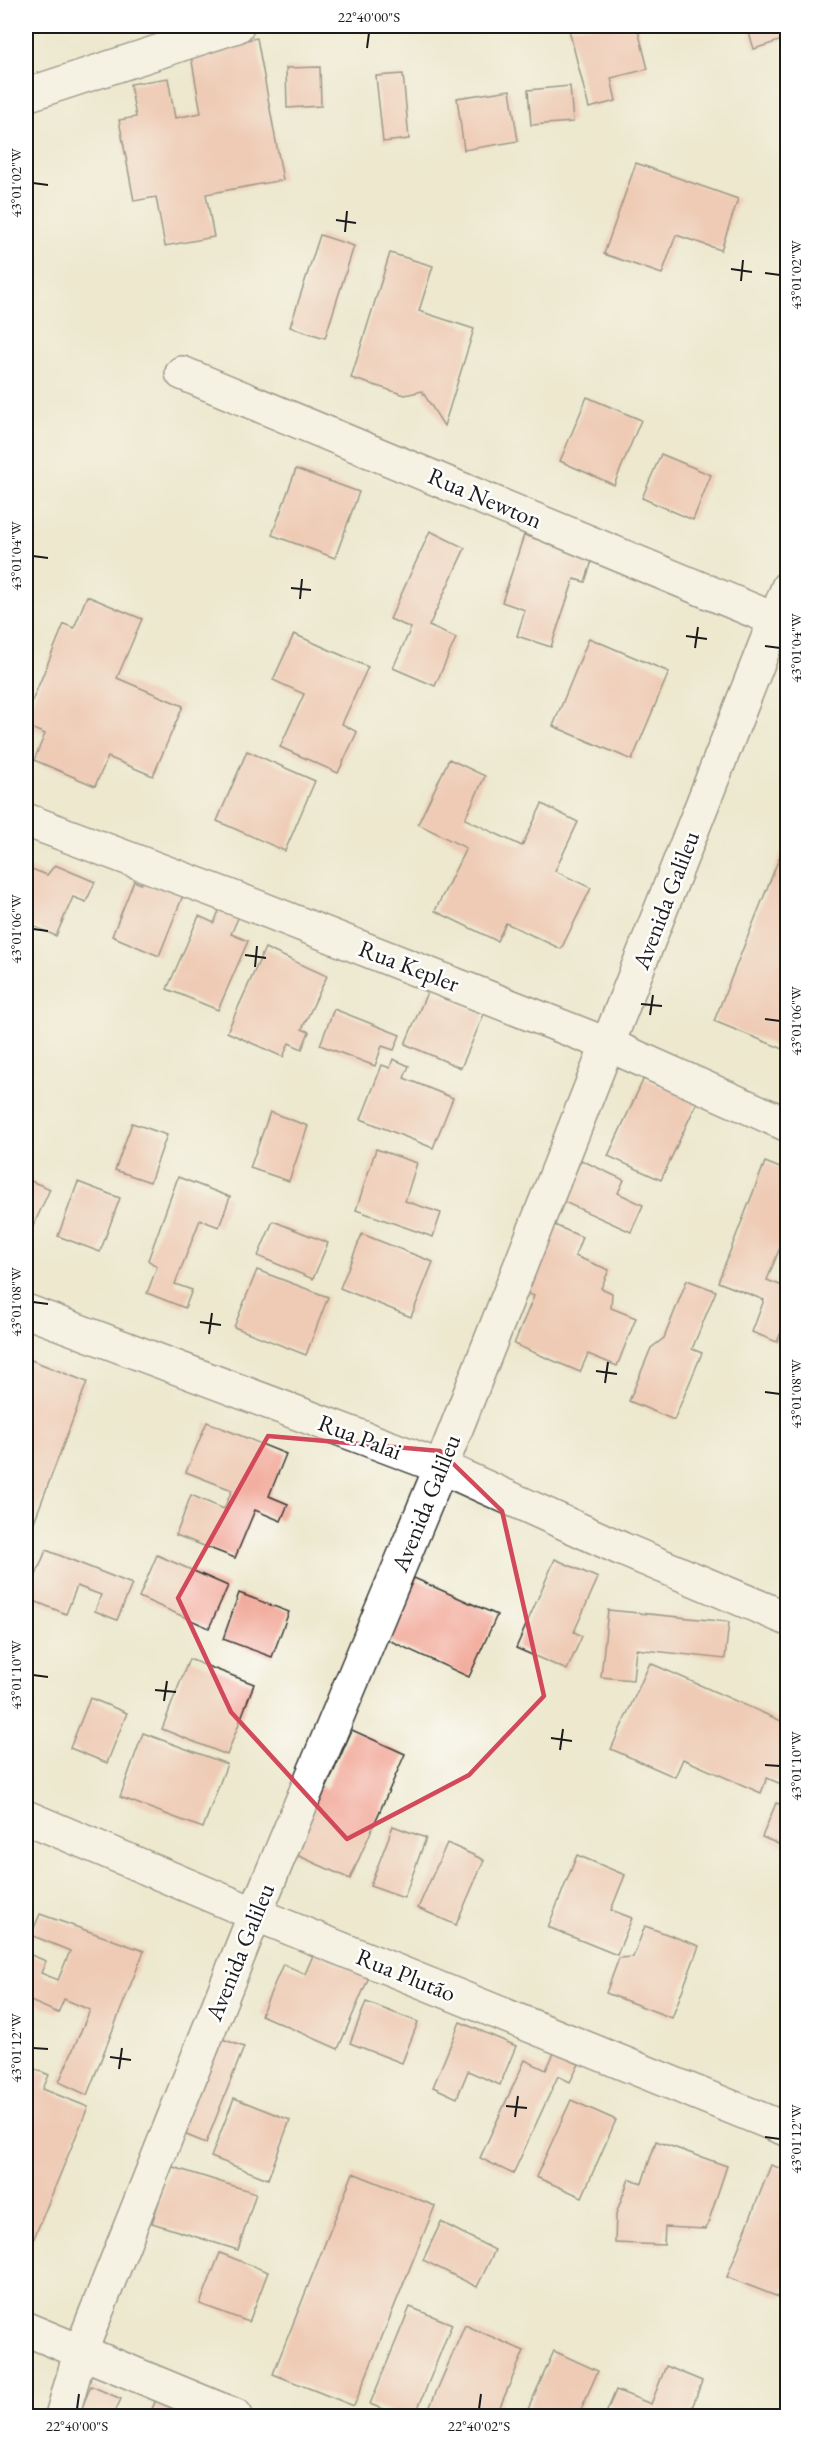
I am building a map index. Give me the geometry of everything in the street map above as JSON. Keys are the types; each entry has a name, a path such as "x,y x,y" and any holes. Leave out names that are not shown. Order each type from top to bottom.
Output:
{"street":[{"path":"26,95 237,26"},
{"name":"Rua Newton","path":"182,373 781,623"},
{"name":"Avenida Galileu","path":"62,2416 80,2353 255,1914 441,1467 609,1045 781,623 788,587"},
{"name":"Rua Kepler","path":"26,820 242,901 609,1045 788,1125"},
{"name":"Rua Palai","path":"26,1311 441,1467 622,1550 788,1619"},
{"name":"Rua Plutão","path":"26,1817 255,1914 788,2130"},
{"path":"26,2329 236,2416"}],"highlighted area":[{"path":"268,1436 440,1451 502,1511 544,1696 469,1775 347,1839 231,1712 178,1598"}],"building":[{"path":"568,26 637,26 648,69 611,78 616,101 589,108"},
{"path":"747,26 788,26 788,38 754,49"},
{"path":"257,38 283,180 206,194 214,237 165,246 156,197 134,201 119,120 136,117 130,84 168,78 175,118 201,113 190,50"},
{"path":"320,67 321,106 287,108 286,68"},
{"path":"403,74 409,139 383,142 376,76"},
{"path":"570,86 573,122 531,125 528,90"},
{"path":"510,90 518,141 464,150 457,98"},
{"path":"636,163 738,199 721,250 676,235 662,274 604,254"},
{"path":"320,235 354,246 325,338 290,327"},
{"path":"390,253 433,266 419,311 474,329 444,426 422,391 405,395 351,378"},
{"path":"587,397 641,420 614,485 560,461"},
{"path":"661,454 711,475 693,520 642,498"},
{"path":"296,469 359,492 335,558 272,535"},
{"path":"430,531 465,548 429,626 456,638 435,686 393,668 411,628 390,619"},
{"path":"524,535 593,558 585,582 574,579 551,647 517,636 525,610 502,602"},
{"path":"87,596 142,619 117,678 183,706 153,776 108,757 95,786 34,760 45,734 26,726 26,716 64,624 74,628"},
{"path":"294,634 368,667 342,724 357,732 338,773 280,747 304,694 273,680"},
{"path":"589,638 669,672 632,760 553,726"},
{"path":"247,751 315,781 285,851 217,821"},
{"path":"449,759 485,776 465,819 522,846 542,804 578,822 555,871 591,888 561,949 506,923 497,941 435,911 466,848 418,824"},
{"path":"788,836 788,1051 714,1021"},
{"path":"55,865 95,882 86,902 73,897 56,936 26,923 26,877 29,868 47,875"},
{"path":"144,877 184,893 159,956 112,936 134,881 141,884"},
{"path":"220,908 239,916 231,934 248,941 218,1010 167,989 199,916 214,923"},
{"path":"265,948 327,976 302,1029 309,1032 302,1049 289,1043 283,1057 227,1032"},
{"path":"428,990 484,1014 461,1068 405,1044"},
{"path":"334,1009 400,1035 394,1050 382,1046 375,1066 320,1045"},
{"path":"393,1059 409,1066 404,1078 453,1098 433,1148 361,1119 382,1065 390,1068"},
{"path":"644,1078 697,1102 661,1180 608,1156"},
{"path":"270,1112 308,1126 289,1181 250,1168"},
{"path":"132,1123 167,1135 150,1182 115,1170"},
{"path":"376,1149 417,1163 405,1201 441,1213 433,1237 356,1210"},
{"path":"581,1160 624,1180 618,1193 643,1205 631,1232 562,1201"},
{"path":"765,1162 788,1171 788,1236 785,1235 767,1280 788,1288 788,1316 777,1342 752,1332 764,1300 718,1282"},
{"path":"178,1177 230,1197 219,1227 200,1220 175,1284 192,1290 185,1308 147,1293 157,1267 148,1260"},
{"path":"26,1179 50,1189 31,1231 26,1228"},
{"path":"78,1182 120,1198 100,1252 58,1236"},
{"path":"273,1221 328,1243 313,1279 258,1256"},
{"path":"552,1224 582,1237 575,1256 609,1270 601,1288 612,1293 611,1308 636,1318 617,1366 588,1354 580,1372 514,1344 534,1296 524,1292"},
{"path":"362,1234 433,1262 411,1317 340,1288"},
{"path":"257,1270 328,1297 306,1355 234,1327"},
{"path":"687,1280 716,1291 692,1349 702,1353 674,1420 629,1401 651,1348 664,1338"},
{"path":"26,1358 87,1382 26,1543"},
{"path":"207,1422 286,1454 269,1496 288,1504 281,1521 255,1510 235,1558 176,1535 191,1495 224,1509 232,1490 186,1472"},
{"path":"46,1550 132,1584 117,1620 95,1611 101,1595 77,1586 66,1614 27,1598"},
{"path":"157,1555 228,1586 209,1628 139,1597"},
{"path":"555,1559 598,1578 574,1632 582,1636 567,1670 516,1648"},
{"path":"414,1578 497,1615 469,1677 386,1639"},
{"path":"239,1593 289,1612 272,1657 223,1639"},
{"path":"608,1610 729,1622 725,1659 636,1649 633,1680 601,1677"},
{"path":"189,1659 254,1684 227,1755 162,1729"},
{"path":"650,1663 788,1724 788,1787 767,1778 761,1793 683,1759 675,1777 611,1749"},
{"path":"90,1698 127,1713 107,1763 70,1748"},
{"path":"352,1730 405,1754 350,1879 288,1851 317,1785 326,1789"},
{"path":"143,1733 227,1764 203,1828 120,1797"},
{"path":"776,1803 788,1807 788,1848 762,1837"},
{"path":"393,1826 426,1838 404,1898 370,1886"},
{"path":"447,1843 484,1860 456,1925 418,1908"},
{"path":"577,1855 625,1875 611,1910 632,1918 617,1955 548,1927"},
{"path":"40,1914 144,1951 87,2095 59,2082 90,2010 64,1999 58,2013 26,1999 26,1953 46,1961 41,1973 58,1980 70,1951 31,1935"},
{"path":"645,1926 699,1946 672,2018 606,1993 619,1958 633,1957"},
{"path":"314,1953 369,1977 338,2049 261,2015 283,1964 305,1974"},
{"path":"366,2002 418,2022 402,2063 350,2043"},
{"path":"460,2022 516,2046 500,2085 468,2071 457,2098 433,2087"},
{"path":"217,2037 244,2047 206,2143 179,2132"},
{"path":"554,2053 579,2064 570,2082 558,2076 513,2174 480,2158 525,2060 546,2070"},
{"path":"26,2065 49,2075 43,2089 88,2107 27,2255"},
{"path":"234,2098 290,2120 268,2179 211,2157"},
{"path":"571,2100 616,2120 582,2197 536,2177"},
{"path":"656,2141 727,2166 706,2229 665,2227 664,2245 615,2243 616,2214 629,2179 642,2183"},
{"path":"771,2165 788,2171 788,2280 781,2298 727,2277"},
{"path":"170,2166 256,2193 238,2250 152,2223"},
{"path":"353,2173 435,2206 354,2406 273,2374"},
{"path":"441,2222 495,2250 477,2287 423,2260"},
{"path":"220,2253 268,2272 249,2322 200,2304"},
{"path":"410,2307 452,2324 415,2416 400,2416 370,2404"},
{"path":"465,2325 524,2351 496,2416 441,2416 428,2411"},
{"path":"554,2351 598,2371 578,2416 525,2416"},
{"path":"666,2366 702,2381 689,2416 605,2416 616,2390 651,2404"},
{"path":"91,2386 121,2399 113,2416 78,2416"},
{"path":"158,2395 188,2407 184,2416 149,2416"}]}
